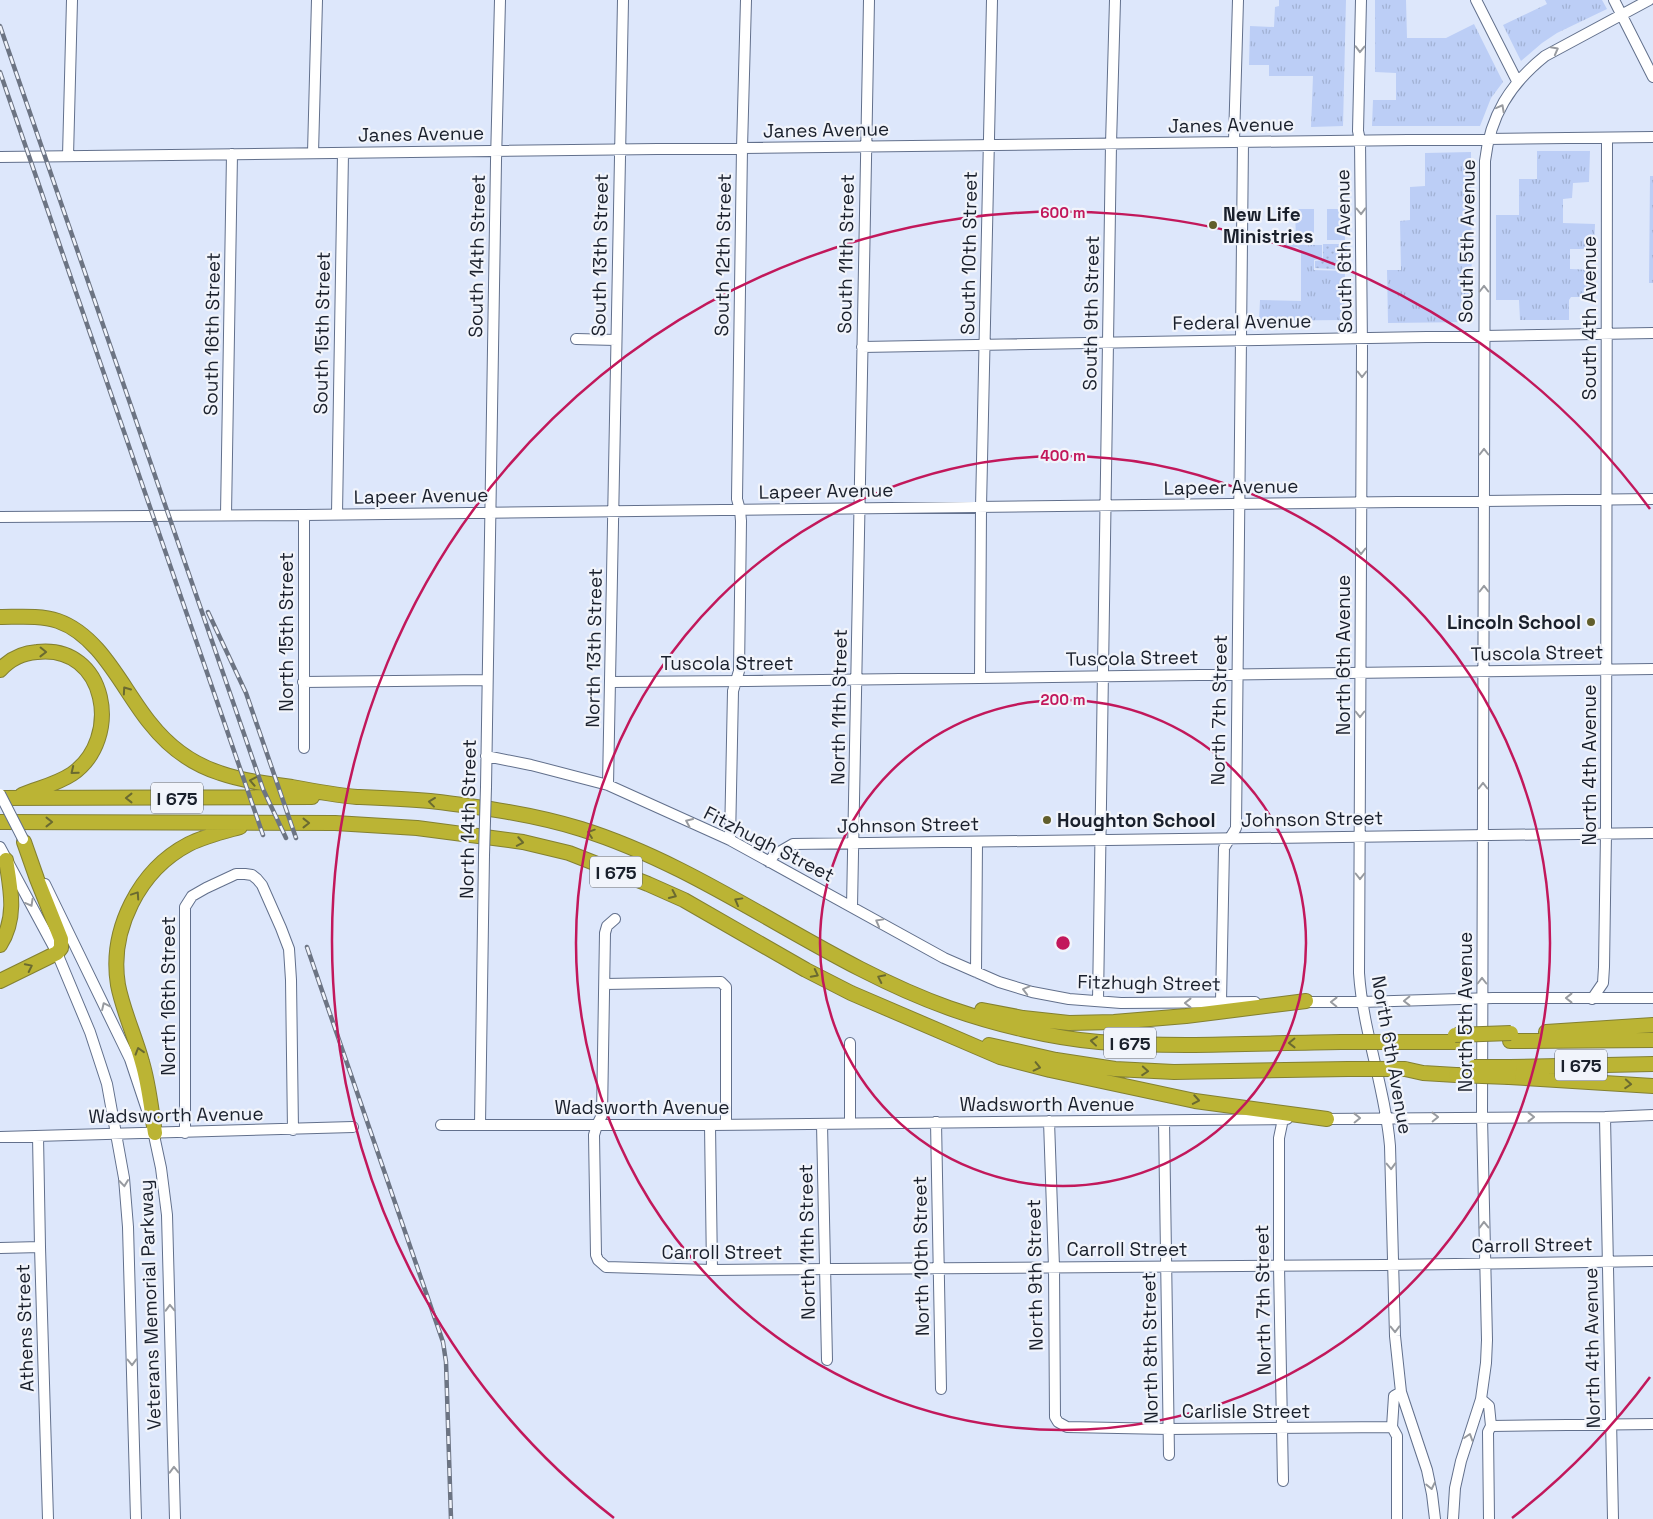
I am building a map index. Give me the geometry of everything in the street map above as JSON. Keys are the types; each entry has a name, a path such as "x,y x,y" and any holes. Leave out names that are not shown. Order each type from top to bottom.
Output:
{"highway":[{"path":"0,617 47,618 68,625 82,634 104,658 149,722 163,738 178,752 199,764 222,774 244,779 353,796"},
{"path":"0,670 15,658 28,653 42,651 60,654 78,662 88,672 99,691 102,704 101,727 97,741 81,766 73,774 60,781 16,798"},
{"name":"I 675","path":"0,798 283,798 353,796 429,801 538,817 619,842 700,881 854,965 948,1008 1035,1032 1096,1041 1169,1045 1401,1042 1455,1038 1510,1037 1653,1040"},
{"name":"I 675","path":"0,822 335,823 417,828 523,842 569,853 684,900 806,970 851,993 943,1032 999,1048 1056,1060 1115,1068 1174,1072 1348,1069 1405,1069 1423,1073 1456,1071 1509,1072 1653,1064"},
{"path":"155,1133 148,1086 118,985 117,959 124,919 133,900 146,882 171,855 188,844 205,837 257,823"},
{"path":"0,981 57,953 61,948 61,939 23,841"},
{"path":"0,945 6,937 11,919 12,901 3,854"},
{"path":"926,998 1023,1018 1069,1023 1114,1022 1186,1016 1306,1002"},
{"path":"1510,1037 1653,1025"},
{"path":"943,1032 1000,1057 1050,1070 1195,1100 1327,1118"},
{"path":"1509,1072 1653,1086"}],"street":[{"path":"68,156 72,0"},
{"path":"313,153 316,0"},
{"name":"South 14th Street","path":"490,513 500,0"},
{"name":"South 13th Street","path":"614,511 623,0"},
{"name":"South 12th Street","path":"730,840 733,692 739,672 740,510 737,499 746,0"},
{"name":"South 11th Street","path":"859,508 869,0"},
{"name":"South 10th Street","path":"981,507 992,0"},
{"name":"South 9th Street","path":"1105,506 1114,0"},
{"name":"North 7th Street","path":"1220,1002 1224,848 1236,828 1241,340 1238,0"},
{"name":"South 6th Avenue","path":"1361,0 1358,131 1360,140 1362,503"},
{"path":"1476,0 1518,81"},
{"path":"1614,0 1653,77"},
{"name":"South 5th Avenue","path":"1484,500 1485,161 1495,118 1518,81 1545,56 1649,0"},
{"name":"Janes Avenue","path":"0,157 1653,137"},
{"name":"South 4th Avenue","path":"1607,138 1607,499"},
{"name":"South 15th Street","path":"337,514 343,152"},
{"name":"South 16th Street","path":"226,515 232,154"},
{"name":"Federal Avenue","path":"862,347 1653,333"},
{"path":"576,340 616,340"},
{"name":"North 4th Avenue","path":"1592,998 1603,983 1604,976 1607,499"},
{"name":"Lapeer Avenue","path":"0,517 1653,499"},
{"name":"North 5th Avenue","path":"1453,1519 1455,1488 1461,1461 1481,1399 1487,1340 1482,1117 1484,500"},
{"name":"North 6th Avenue","path":"1362,503 1359,973 1361,1002 1388,1118 1395,1336 1401,1392 1427,1470 1435,1519"},
{"path":"1098,1001 1105,506"},
{"path":"980,678 981,507"},
{"name":"North 11th Street","path":"852,907 859,508"},
{"name":"North 13th Street","path":"608,785 614,511"},
{"name":"North 14th Street","path":"480,1125 490,513"},
{"name":"North 15th Street","path":"304,515 304,748"},
{"name":"Tuscola Street","path":"611,682 1653,669"},
{"path":"303,682 487,680"},
{"name":"Fitzhugh Street","path":"486,756 531,765 608,785 730,840 944,958 999,982 1032,992 1069,999 1121,1003 1361,1002 1493,998 1653,998"},
{"name":"Veterans Memorial Parkway","path":"0,794 130,1059 155,1133 167,1215 175,1519"},
{"name":"Johnson Street","path":"768,862 774,855 794,844 1653,832"},
{"path":"976,972 977,842"},
{"name":"Veterans Memorial Parkway","path":"3,854 57,953 93,1041 107,1084 124,1178 128,1228 136,1519"},
{"name":"North 16th Street","path":"185,1133 185,907 192,896 212,884 236,874 252,875 262,885 289,949 293,1130"},
{"path":"597,1125 602,1115 605,933 606,926 615,919"},
{"path":"605,984 721,982 724,984 726,987 726,1124"},
{"path":"850,1043 850,1123"},
{"name":"Wadsworth Avenue","path":"441,1125 710,1125 1653,1115"},
{"name":"North 4th Avenue","path":"1605,1117 1612,1519"},
{"name":"North 7th Street","path":"1283,1119 1279,1138 1279,1266 1284,1481"},
{"name":"North 8th Street","path":"1164,1121 1170,1455"},
{"name":"North 10th Street","path":"936,1122 941,1389"},
{"name":"North 9th Street","path":"1049,1122 1054,1267 1056,1417 1061,1425"},
{"name":"North 11th Street","path":"822,1124 827,1360"},
{"name":"Carroll Street","path":"597,1125 594,1135 596,1255 602,1264 611,1268 825,1270 1653,1261"},
{"path":"710,1125 712,1270"},
{"name":"Wadsworth Avenue","path":"0,1137 353,1127"},
{"name":"Athens Street","path":"38,1136 48,1519"},
{"path":"0,1248 40,1247"},
{"path":"1397,1519 1397,1436 1392,1427 1394,1396 1401,1392"},
{"path":"1481,1399 1489,1406 1491,1426 1488,1432 1489,1519"},
{"path":"1491,1426 1653,1424"},
{"name":"Carlisle Street","path":"1061,1425 1067,1427 1169,1429 1392,1427"}],"green space":[{"path":"1279,0 1346,0 1343,126 1311,127 1313,76 1269,76 1269,65 1249,65 1250,26 1274,27 1275,7 1279,6"},
{"path":"1375,0 1406,0 1407,38 1446,38 1474,24 1503,82 1491,98 1480,126 1372,126 1373,100 1396,100 1396,73 1375,72"},
{"path":"1545,0 1602,0 1607,9 1557,33 1521,61 1503,25 1547,4"},
{"path":"1537,151 1590,151 1589,182 1573,183 1572,198 1563,199 1563,223 1595,224 1594,249 1570,249 1570,269 1595,270 1595,297 1571,297 1569,300 1569,320 1520,320 1519,300 1496,300 1496,215 1519,215 1519,179 1537,179"},
{"path":"1471,152 1472,322 1388,323 1387,270 1401,270 1400,221 1410,220 1410,187 1425,186 1425,153"},
{"path":"1650,176 1653,176 1653,283 1649,283"},
{"path":"1295,209 1314,209 1314,240 1296,240"},
{"path":"1327,209 1345,209 1345,240 1327,240"},
{"path":"1284,241 1296,245 1322,245 1322,259 1314,260 1314,270 1345,271 1344,320 1259,321 1260,300 1301,301 1301,250 1297,247 1283,248"},
{"path":"1323,244 1347,244 1346,270 1315,268 1315,261 1323,260"}],"railway":[{"path":"0,26 263,789 286,838"},
{"path":"0,72 263,835"},
{"path":"208,612 246,693 296,838"},
{"path":"307,947 443,1342 446,1362 451,1519"}],"place":[{"name":"New Life Ministries","path":"1213,225"},
{"name":"Lincoln School","path":"1591,622"},
{"name":"Houghton School","path":"1047,820"}]}
